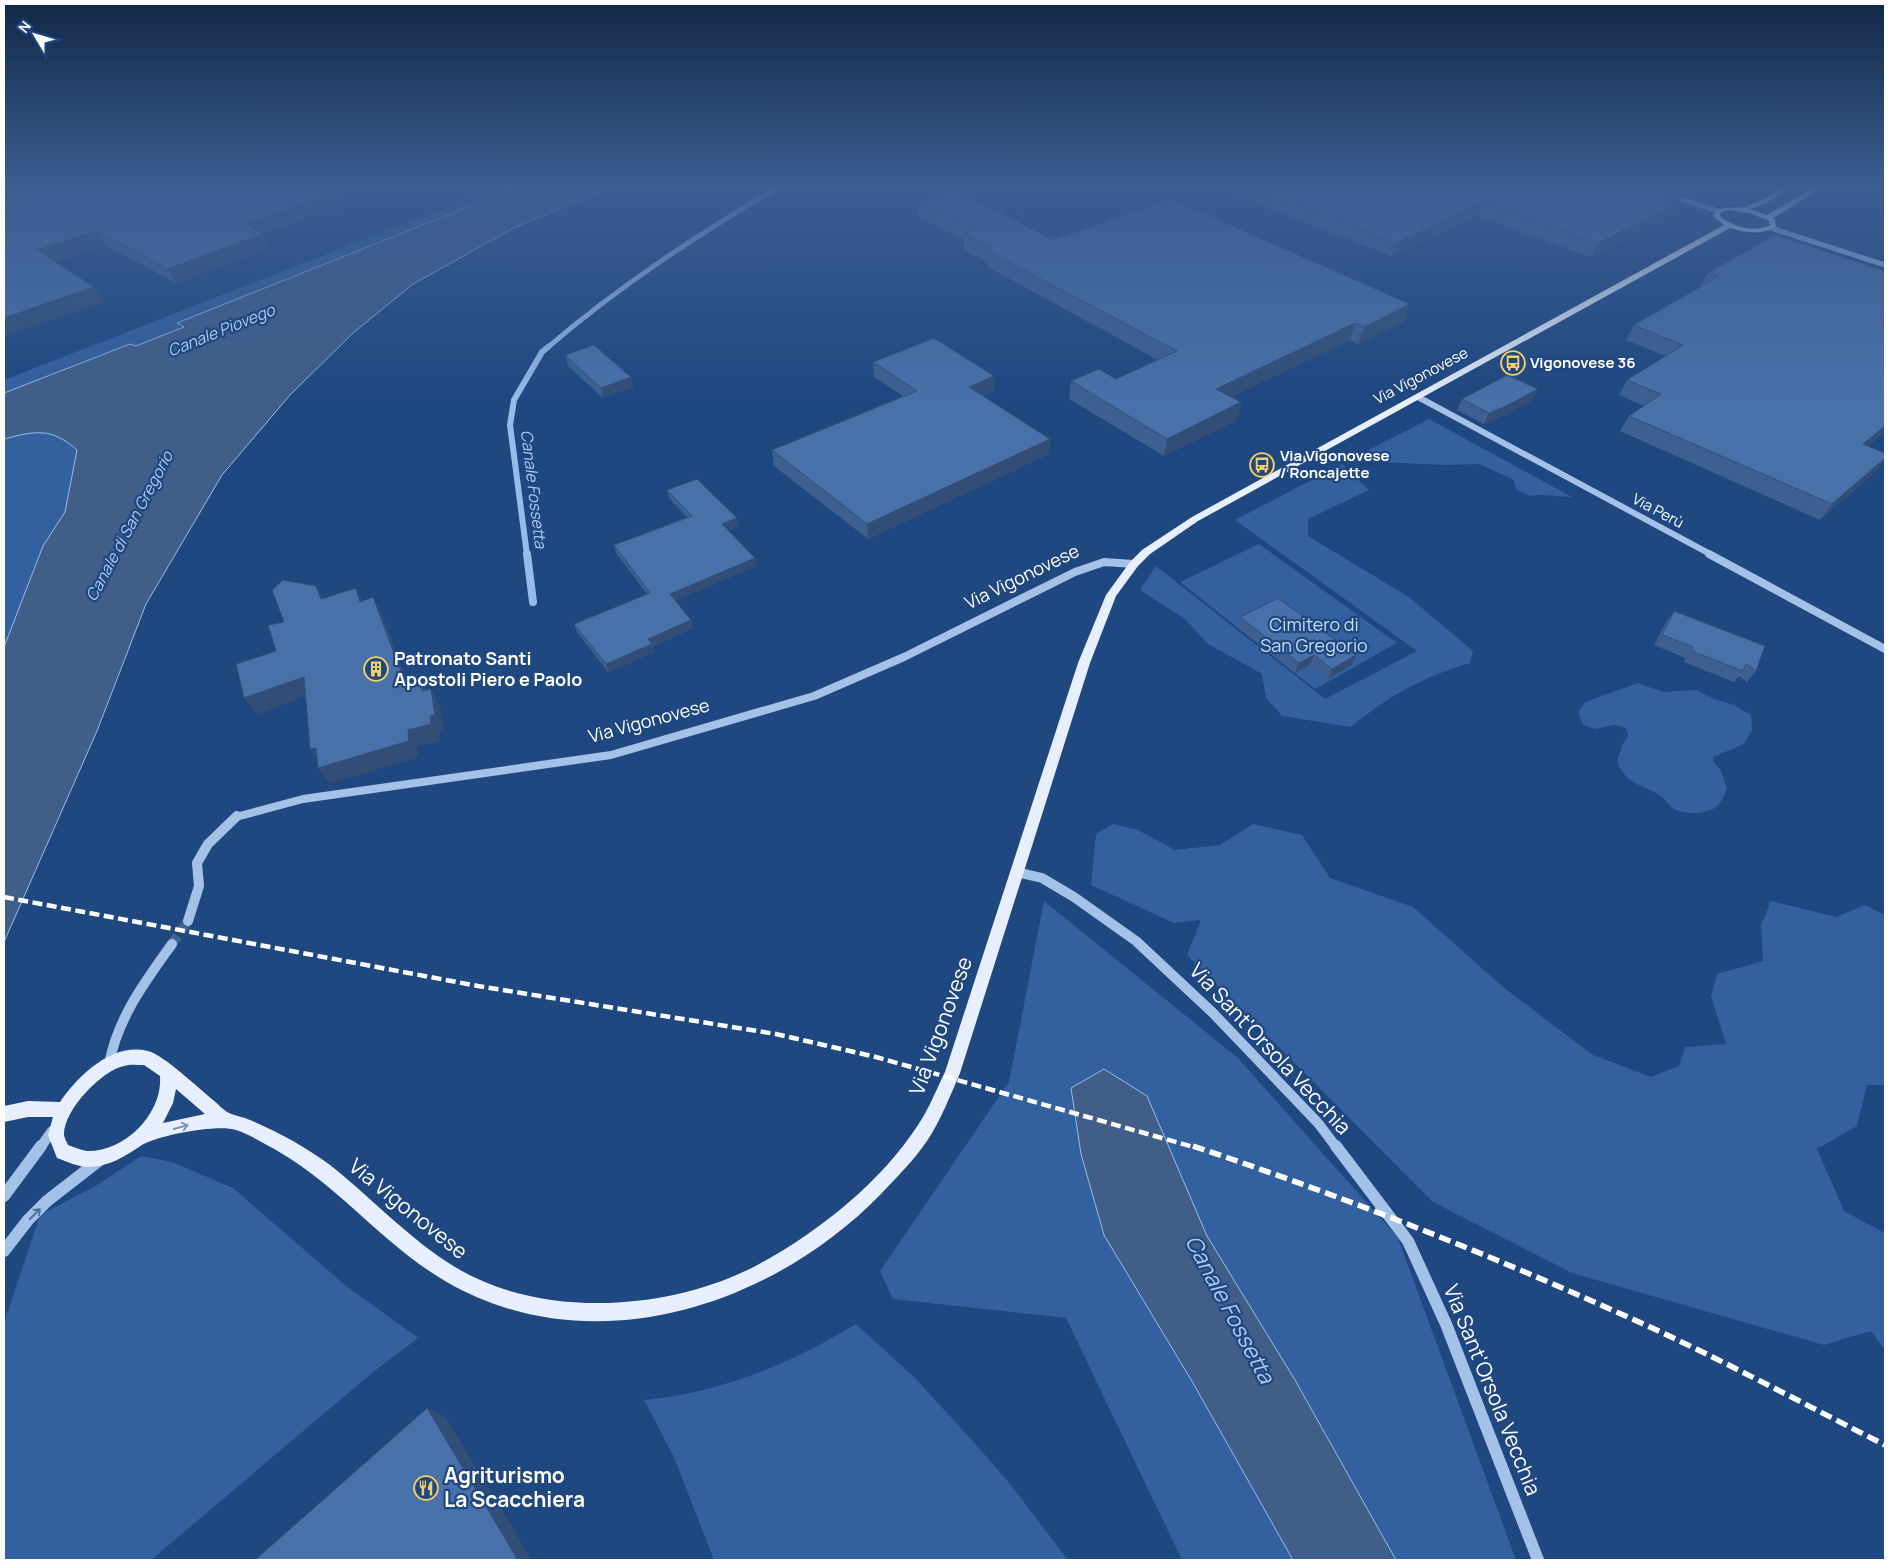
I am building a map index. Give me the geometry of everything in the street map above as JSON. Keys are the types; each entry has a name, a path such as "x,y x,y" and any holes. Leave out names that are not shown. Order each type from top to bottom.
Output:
{"main road":[{"name":"Via Vigonovese","path":"225,1120 197,1123 137,1138 108,1154 90,1159 74,1158 62,1153 54,1144 52,1131 58,1109 79,1083 109,1064 134,1058 154,1061 225,1120 255,1131 310,1160 439,1268 469,1285 525,1304 560,1311 609,1312 672,1304 737,1284 784,1261 830,1229 870,1194 904,1157 927,1127 952,1073 1084,663 1111,595 1134,564 1159,541 1195,519 1674,256"},
{"name":"Via Vigonovese","path":"137,1138 162,1111 168,1096 170,1083 166,1072"},
{"path":"4,1114 28,1110 58,1109"}],"street":[{"path":"1857,256 1885,265"},
{"name":"Via Perù","path":"1418,397 1885,649"},
{"name":"Via Vigonovese","path":"188,921 199,886 197,863 208,844 238,815 303,799 611,755 814,696 904,657 1075,572 1100,562 1115,560 1134,564"},
{"name":"Via Sant'Orsola Vecchia","path":"1017,872 1042,878 1074,897 1136,941 1173,975 1213,1013 1318,1123 1408,1241 1446,1324 1538,1560"},
{"path":"109,1064 111,1046 120,1022 172,944"},
{"path":"4,1196 52,1131"},
{"path":"4,1251 28,1220 47,1201 108,1154"}],"green space":[{"path":"322,256 346,256 178,323 184,327 136,347 130,344 4,393 4,380"},
{"path":"1429,419 1572,497 1530,496 1516,489 1514,480 1479,464 1447,465 1378,462 1359,455"},
{"path":"34,431 61,437 77,450 65,512 43,546 4,647 4,439"},
{"path":"1342,464 1369,490 1308,519 1308,536 1409,597 1473,651 1470,663 1438,674 1408,688 1379,706 1351,727 1282,716 1266,698 1262,674 1208,644 1185,619 1140,590 1156,566 1325,699 1417,651 1235,520"},
{"name":"Cimitero di San Gregorio","path":"1259,544 1397,643 1315,689 1180,582"},
{"path":"1638,683 1663,692 1696,690 1714,699 1734,705 1751,715 1752,730 1744,744 1713,757 1713,761 1721,771 1727,789 1716,807 1700,813 1681,812 1674,809 1655,792 1631,781 1622,771 1617,762 1622,746 1628,736 1626,728 1614,725 1595,729 1583,725 1578,712 1585,702"},
{"path":"1113,824 1138,830 1175,850 1220,845 1253,824 1302,835 1330,878 1413,907 1503,987 1593,1055 1651,1077 1679,1066 1685,1047 1726,1044 1711,996 1717,974 1763,961 1761,925 1771,901 1836,917 1865,905 1885,915 1885,1085 1867,1085 1857,1126 1817,1149 1844,1211 1885,1233 1885,1350 1871,1331 1824,1345 1572,1273 1433,1202 1187,955 1201,920 1174,923 1091,885 1096,834"},
{"path":"1044,901 1238,1058 1398,1238 1516,1560 1182,1560 1066,1318 893,1299 880,1271 1009,1082"},
{"path":"141,1156 172,1162 233,1188 345,1285 418,1338 372,1373 151,1560 4,1560 4,1323 40,1215 97,1185"},
{"path":"856,1324 914,1377 970,1438 1007,1480 1068,1560 714,1560 674,1457 644,1400 700,1391 754,1374 805,1352"}],"water":[{"path":"345,256 464,256 413,284 353,333 290,395 222,475 146,604 97,731 4,942 4,647 43,546 65,512 77,450 59,437 51,434 34,433 4,439 4,393 130,344 136,346 184,327 177,323"},
{"path":"1104,1069 1147,1096 1207,1236 1295,1380 1396,1560 1293,1560 1193,1383 1104,1235 1081,1154 1071,1088"}],"building":[{"path":"4,256 46,256 94,287 4,318"},
{"path":"144,256 203,256 168,269"},
{"path":"997,256 1301,256 1410,304 1364,327 1355,323 1216,389 1241,402 1167,439 1071,381 1099,369 1116,379 1177,351"},
{"path":"1738,256 1839,256 1885,271 1885,426 1863,444 1885,453 1885,458 1832,504 1629,416 1661,394 1627,380 1683,345 1634,325 1719,276 1708,273"},
{"path":"934,338 994,376 969,387 1050,439 867,524 772,450 917,391 873,362"},
{"path":"594,345 631,377 601,388 565,355"},
{"path":"1507,375 1538,389 1489,413 1462,399"},
{"path":"697,479 737,518 722,524 755,558 670,594 691,620 648,639 652,644 606,664 574,624 650,593 614,545 692,516 667,490"},
{"path":"283,580 316,586 321,599 356,588 360,602 373,597 406,685 421,682 422,691 431,689 435,715 430,716 431,724 408,730 409,741 318,768 316,748 310,749 304,677 244,698 236,664 276,651 268,625 284,622 272,590"},
{"path":"1278,598 1356,655 1332,669 1314,655 1299,663 1240,617"},
{"path":"1674,611 1765,646 1756,671 1746,664 1743,671 1692,651 1693,647 1662,635"},
{"name":"Agriturismo La Scacchiera","path":"427,1408 518,1560 255,1560"}],"waterway":[{"name":"Canale Fossetta","path":"547,348 603,303 668,256"},
{"name":"Canale Fossetta","path":"527,555 510,425 514,400 542,352 548,347"},
{"name":"Canale Fossetta","path":"527,554 533,602"}],"tunnel":[{"path":"172,944 188,921"}],"railway":[{"path":"4,897 478,986 776,1034 876,1057 1197,1148"},
{"path":"1193,1146 1372,1210 1549,1282 1693,1347 1885,1445"}],"place":[{"name":"Vigonovese 36","path":"1513,363"},
{"name":"Via Vigonovese / Roncajette","path":"1262,465"},
{"name":"Patronato Santi Apostoli Piero e Paolo","path":"376,669"},
{"name":"Agriturismo La Scacchiera","path":"426,1488"}],"water label":[{"name":"Canale Piovego","path":"221,330"},
{"name":"Canale di San Gregorio","path":"129,526"}]}
